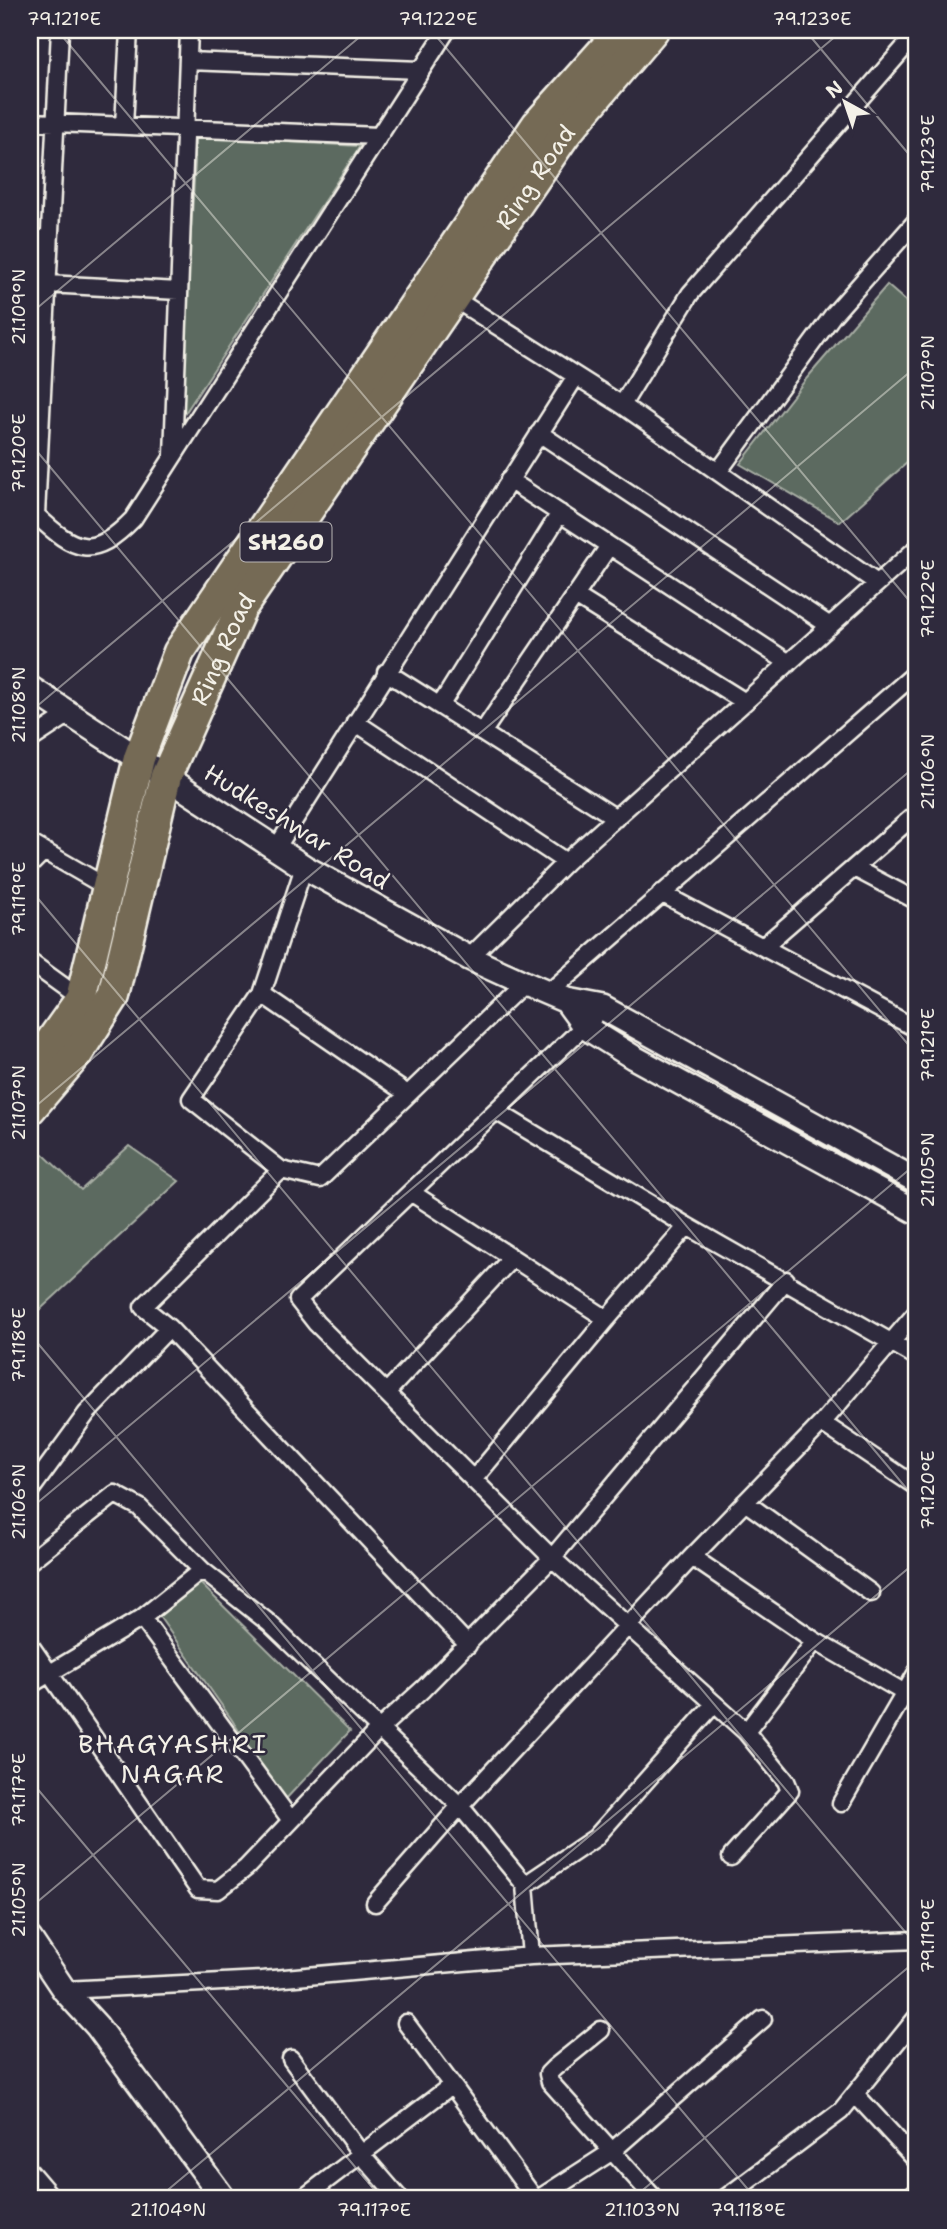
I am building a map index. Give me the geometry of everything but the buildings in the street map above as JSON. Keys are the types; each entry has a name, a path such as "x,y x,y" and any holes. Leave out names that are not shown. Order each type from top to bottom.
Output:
{"highway":[{"name":"Ring Road","path":"30,1071 81,999 139,758 179,652 267,518 537,125 622,30"},
{"name":"Ring Road","path":"30,1109 76,1054 114,996 166,776 242,608 565,134 653,30"}],"main road":[{"name":"Hudkeshwar Road","path":"30,688 304,867 469,958 556,997"},
{"path":"556,997 603,1008 917,1181"},
{"path":"556,997 585,1027 698,1094 917,1212"},
{"path":"30,1939 64,1990 97,2026 224,2199"}],"street":[{"path":"60,30 47,284 38,305 33,518 56,534 82,546 98,547 108,542 133,519 447,30"},
{"path":"124,126 129,30"},
{"path":"172,458 189,30"},
{"path":"622,405 690,294 917,33"},
{"path":"188,61 421,70"},
{"path":"30,122 379,136"},
{"path":"718,472 833,315 917,220"},
{"path":"30,239 50,239"},
{"path":"47,284 179,290"},
{"path":"453,298 622,405 877,583"},
{"path":"277,847 576,376"},
{"path":"539,433 830,626"},
{"path":"509,480 789,663"},
{"path":"440,706 560,513"},
{"path":"482,733 577,597 609,546"},
{"path":"469,958 566,862 917,548"},
{"path":"577,597 746,702"},
{"path":"556,997 661,893 917,671"},
{"path":"386,672 616,818"},
{"path":"30,740 71,713"},
{"path":"355,722 566,862"},
{"path":"764,947 917,813"},
{"path":"30,865 37,847 108,888"},
{"path":"304,867 262,994 191,1100 281,1170 320,1180 406,1093 524,983"},
{"path":"854,868 917,901"},
{"path":"661,893 917,1029"},
{"path":"31,966 81,999"},
{"path":"262,994 406,1093"},
{"path":"603,1008 298,1300 316,1323 552,1558 746,1732 786,1781 790,1791 731,1857"},
{"path":"496,1111 687,1226 917,1357"},
{"path":"281,1170 143,1307 169,1328 468,1645"},
{"path":"412,1193 607,1320"},
{"path":"473,1480 687,1226"},
{"path":"386,1393 512,1258"},
{"path":"30,1645 198,1889 218,1890 246,1868 290,1819 378,1730 468,1645 552,1558 786,1280"},
{"path":"375,1903 460,1806 692,1557 822,1423 917,1312"},
{"path":"30,1489 87,1413 169,1328"},
{"path":"822,1423 917,1487"},
{"path":"30,1561 116,1494 139,1507 202,1570 269,1623 460,1806 525,1885 531,1956"},
{"path":"745,1502 871,1593"},
{"path":"692,1557 815,1641 911,1696"},
{"path":"30,1685 49,1670 142,1618 202,1570"},
{"path":"142,1618 290,1819"},
{"path":"746,1732 815,1641"},
{"path":"841,1803 911,1696 917,1672"},
{"path":"525,1885 595,1838 714,1704"},
{"path":"64,1990 262,1980 531,1956 917,1940"},
{"path":"724,2199 841,2112 917,2017"},
{"path":"406,2022 536,2199 611,2151 764,2019"},
{"path":"601,2031 548,2074 550,2082 655,2199"},
{"path":"291,2059 362,2155 400,2199"},
{"path":"302,2199 452,2085"},
{"path":"855,2094 917,2161"},
{"path":"30,2172 53,2199"},
{"path":"908,2199 917,2192"}],"green space":[{"path":"195,137 360,146 180,421 195,163"},
{"path":"887,285 917,311 917,454 840,522 740,464 807,378"},
{"path":"129,1146 179,1181 30,1319 30,1166 43,1154 81,1190"},
{"path":"200,1583 350,1731 283,1802 232,1720 156,1612"}],"district":[{"name":"BHAGYASHRI NAGAR","path":"173,1758"}]}
